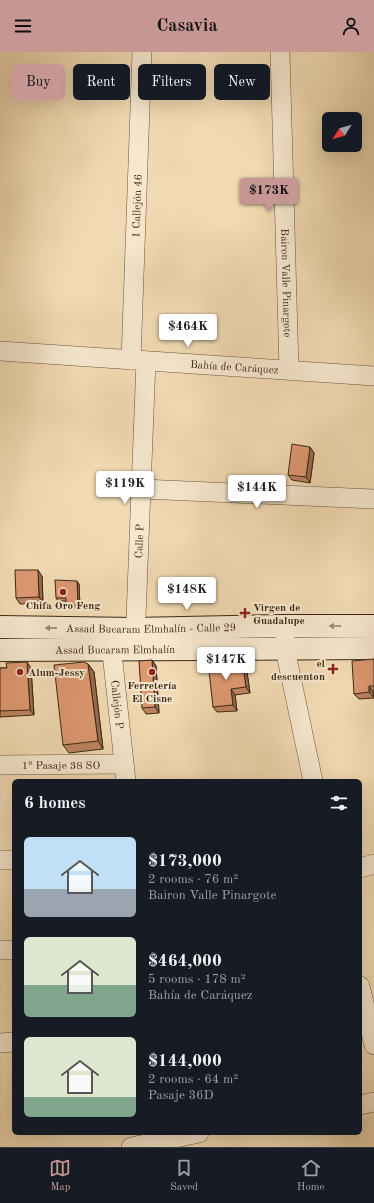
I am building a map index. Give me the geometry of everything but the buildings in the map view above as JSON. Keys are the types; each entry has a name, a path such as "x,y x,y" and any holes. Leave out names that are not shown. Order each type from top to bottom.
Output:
{"main road":[{"name":"Assad Bucaram Elmhalín - Calle 29","path":"0,627 110,628 135,639 284,626 374,626"},
{"name":"Assad Bucaram Elmhalín","path":"0,650 110,650 135,639 285,649 374,648"}],"street":[{"name":"1 Callejón 46","path":"138,360 142,52"},
{"name":"Bairon Valle Pinargote","path":"280,52 289,370"},
{"name":"Bahía de Caráquez","path":"0,351 374,376"},
{"name":"Calle P","path":"135,639 142,489 138,360"},
{"path":"142,489 374,499"},
{"path":"284,626 285,649 313,779"},
{"name":"Callejón P","path":"110,628 110,650 124,772"},
{"name":"1º Pasaje 38 SO","path":"0,765 124,772"},
{"path":"0,860 12,860"},
{"path":"362,867 374,864"},
{"path":"0,950 12,950"},
{"path":"362,994 374,1045"},
{"path":"0,1043 12,1042"},
{"path":"362,1105 374,1102"},
{"path":"131,1147 183,1135"}],"place":[{"name":"Chifa Oro Feng","path":"63,592"},
{"name":"Virgen de Guadalupe","path":"245,613"},
{"name":"el descuenton","path":"333,669"},
{"name":"Alum-Jessy","path":"20,672"},
{"name":"Ferretería El Cisne","path":"152,672"}]}
